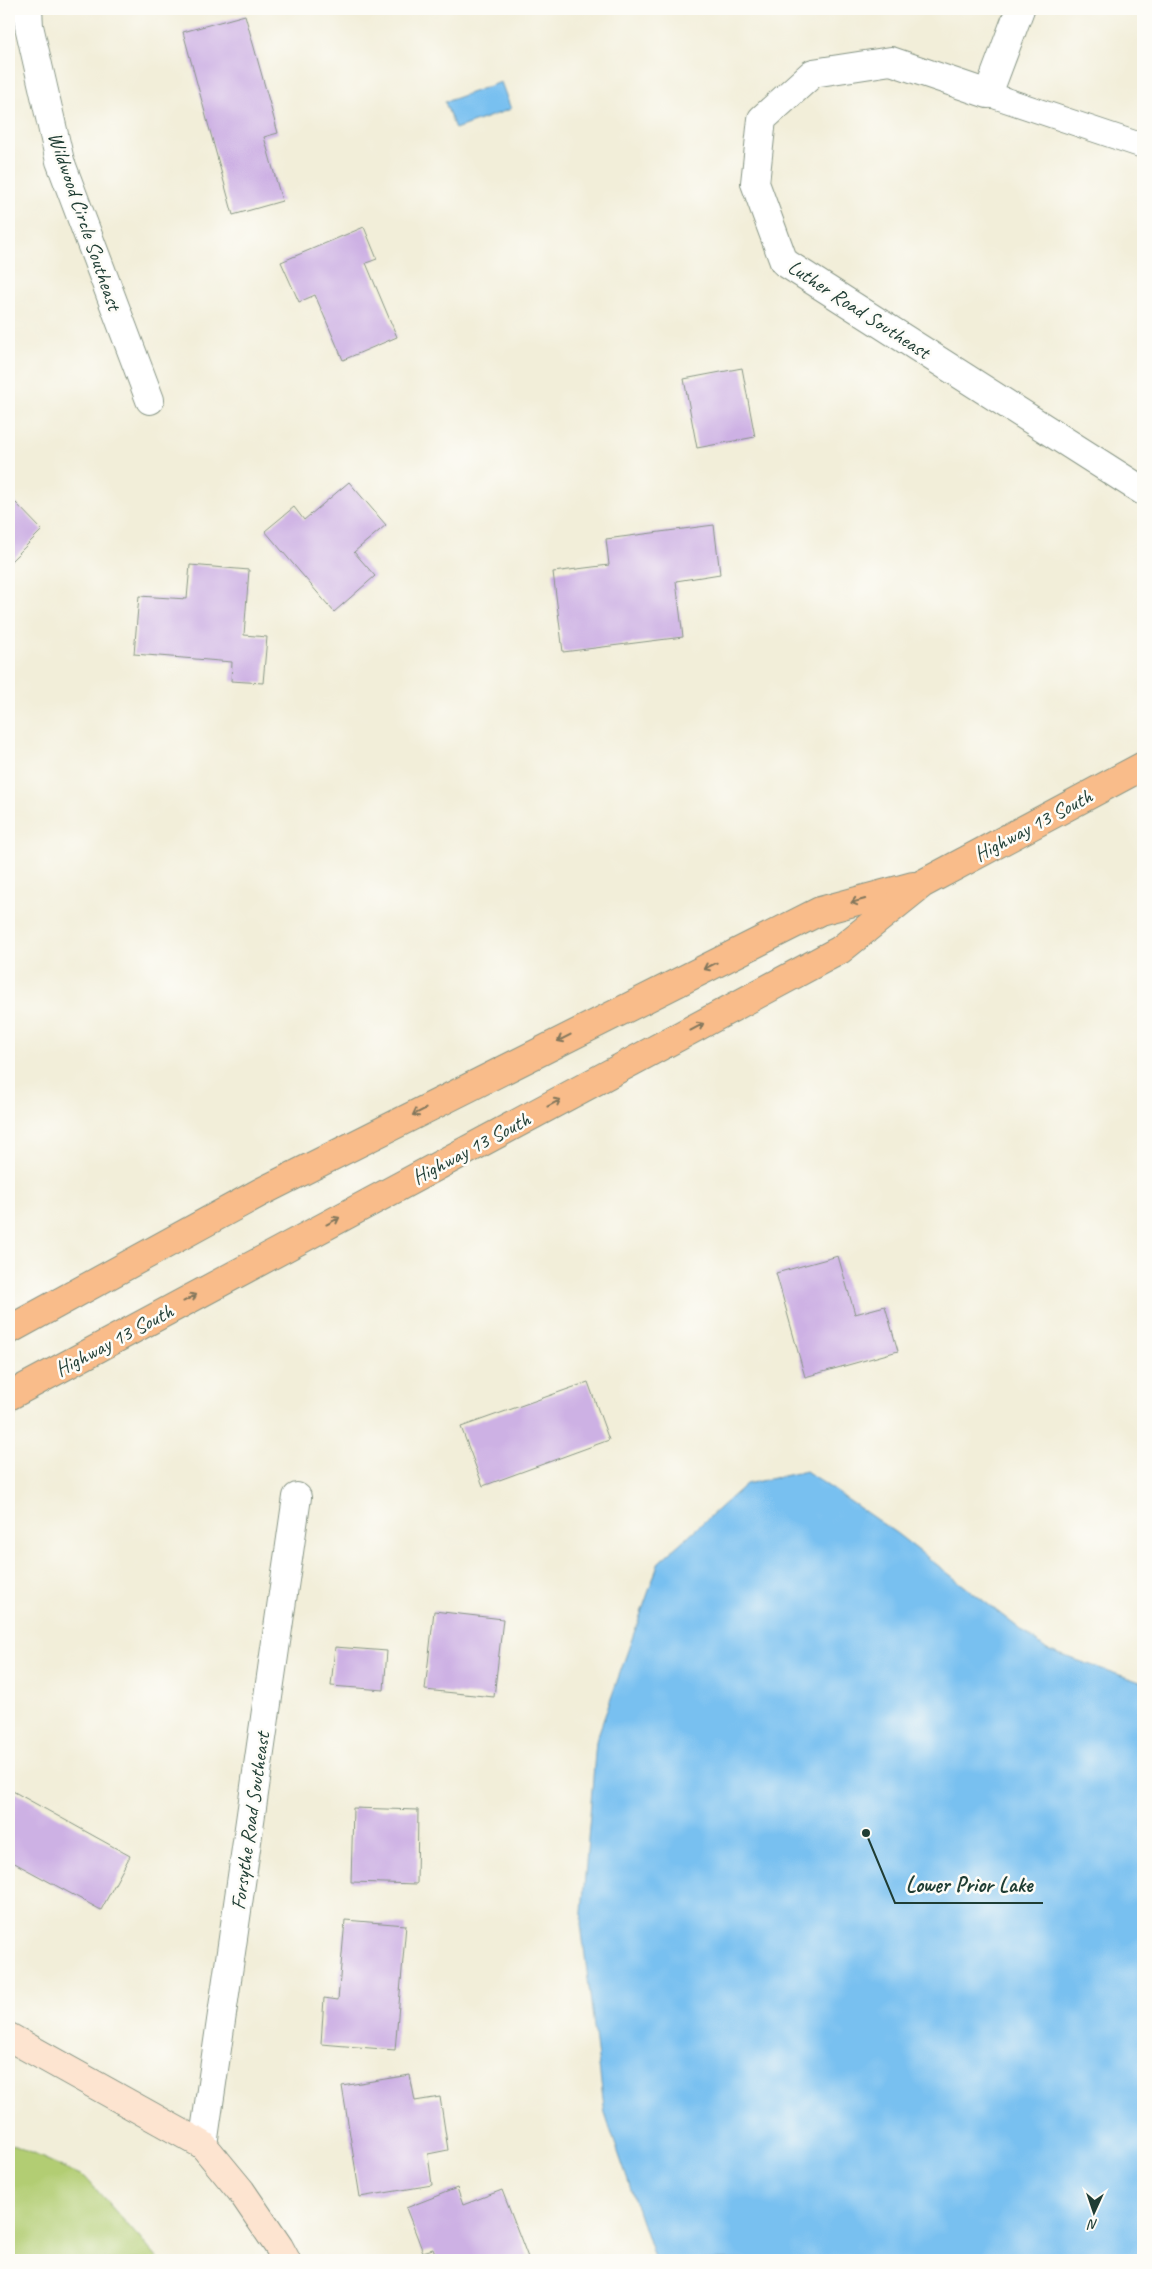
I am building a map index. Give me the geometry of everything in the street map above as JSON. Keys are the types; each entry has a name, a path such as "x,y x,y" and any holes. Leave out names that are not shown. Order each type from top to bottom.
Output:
{"main road":[{"name":"Highway 13 South","path":"9,1396 840,950 922,884 1143,766"},
{"name":"Highway 13 South","path":"9,1330 261,1192 820,911 922,884"}],"street":[{"name":"Wildwood Circle Southeast","path":"28,9 29,26 60,161 150,400"},
{"path":"988,94 1020,9"},
{"name":"Luther Road Southeast","path":"988,94 891,61 813,73 762,119 755,183 784,262 1143,491"},
{"name":"Forsythe Road Southeast","path":"203,2145 297,1497"},
{"path":"9,2037 203,2145 241,2191 286,2260"}],"lane":[{"path":"988,94 1143,146"}],"green space":[{"path":"9,2145 16,2146 85,2177 159,2260 9,2260"}],"water":[{"path":"501,82 511,109 455,129 445,102"},
{"path":"806,1471 896,1533 1047,1650 1143,1683 1143,2260 655,2260 605,2114 581,1924 596,1741 659,1562 746,1484"}],"building":[{"path":"245,15 278,133 264,137 282,201 233,215 183,32"},
{"path":"364,227 377,259 366,263 397,337 343,360 315,295 299,302 281,262"},
{"path":"742,368 755,437 697,448 684,379"},
{"path":"349,482 386,525 354,552 375,576 334,612 265,531 294,507 304,520"},
{"path":"16,503 42,530 9,563 9,509"},
{"path":"714,525 720,574 676,581 683,637 563,652 553,572 609,565 606,539"},
{"path":"190,565 249,570 244,635 267,637 263,683 231,681 232,662 134,654 139,596 187,599"},
{"path":"838,1256 855,1314 885,1306 898,1351 805,1377 776,1273"},
{"path":"588,1382 609,1440 483,1486 461,1427"},
{"path":"434,1611 503,1619 494,1697 425,1690"},
{"path":"335,1647 387,1651 384,1690 331,1686"},
{"path":"9,1789 130,1856 101,1910 9,1860"},
{"path":"353,1808 418,1810 417,1884 351,1882"},
{"path":"345,1920 406,1925 395,2050 321,2044 324,1998 338,2000"},
{"path":"410,2075 415,2101 440,2097 448,2150 428,2154 432,2185 360,2197 342,2086"},
{"path":"457,2188 463,2205 502,2190 529,2260 437,2260 433,2249 423,2252 406,2208"}],"place":[{"name":"Lower Prior Lake","path":"866,1833"}]}
